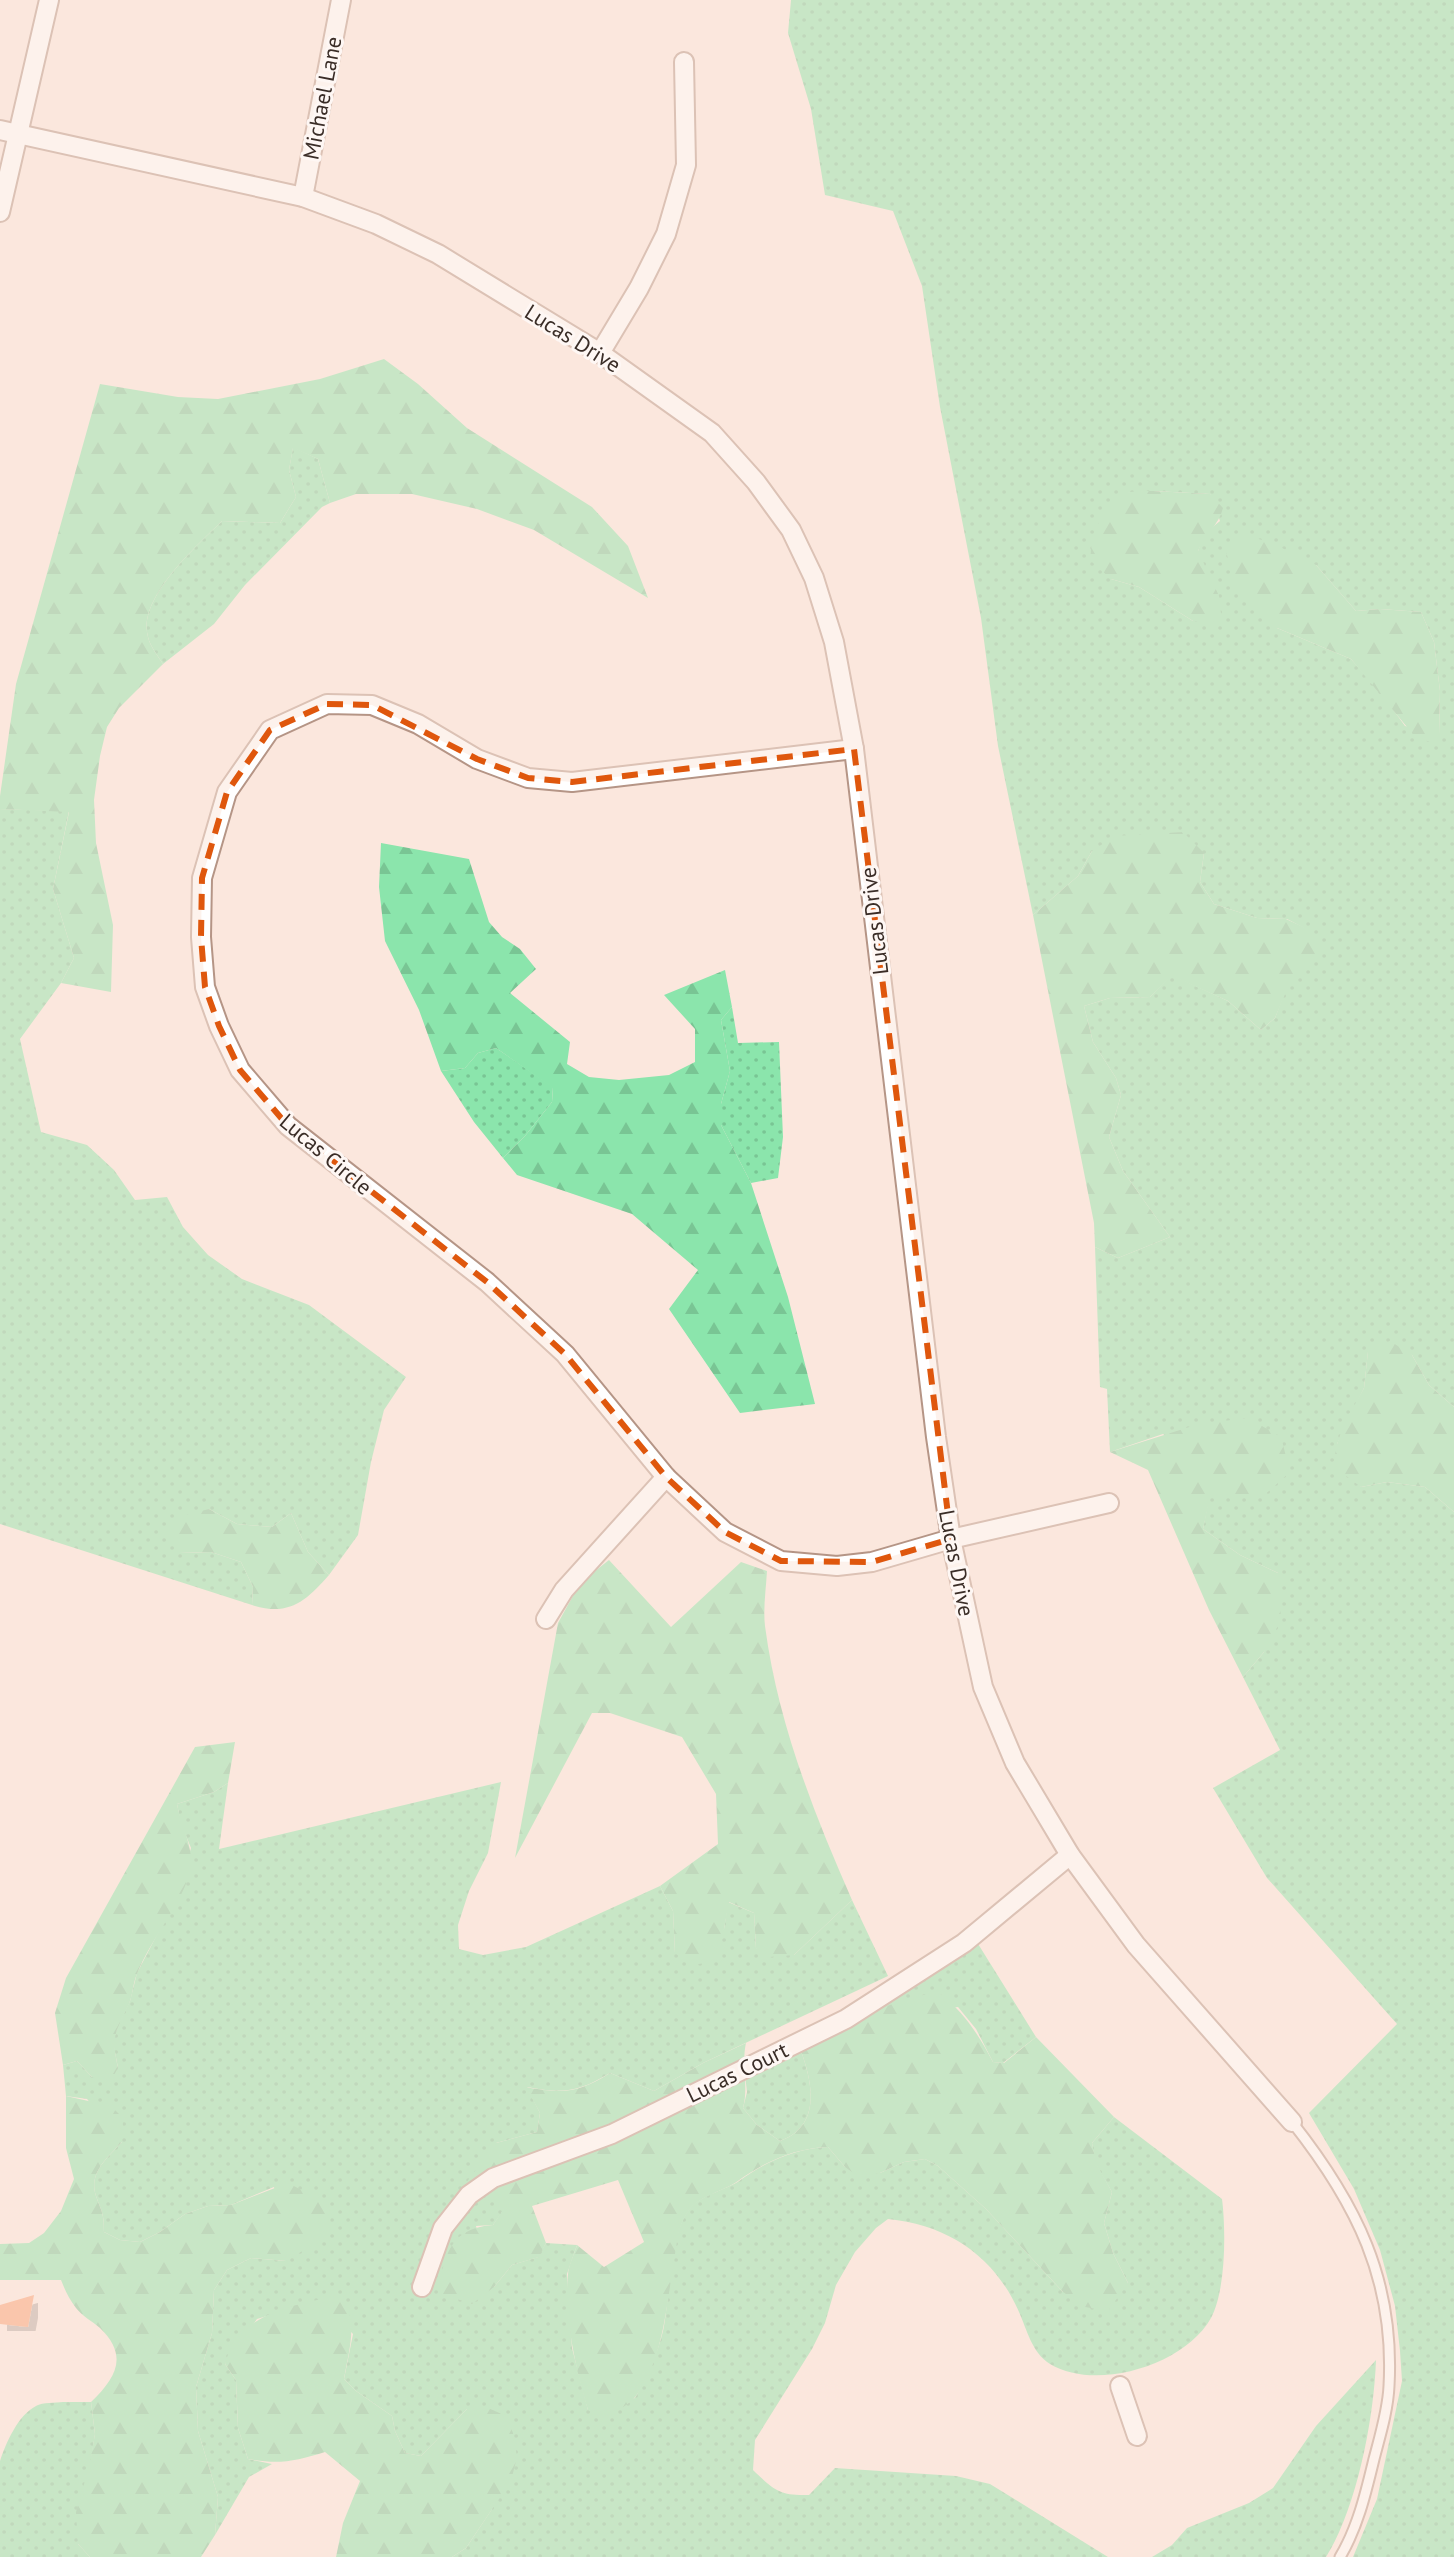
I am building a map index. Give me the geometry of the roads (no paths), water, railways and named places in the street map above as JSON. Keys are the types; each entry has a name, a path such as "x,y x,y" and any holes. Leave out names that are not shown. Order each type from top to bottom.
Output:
{"street":[{"path":"0,212 9,132 49,0"},
{"name":"Michael Lane","path":"303,197 341,0"},
{"path":"600,353 639,288 666,234 686,165 684,62"},
{"name":"Lucas Drive","path":"9,132 303,197 376,224 438,254 600,353 712,433 756,482 791,530 814,578 834,642 854,749 905,1189 951,1539 983,1687 1015,1763 1070,1855 1136,1945 1292,2122"},
{"name":"Lucas Circle","path":"854,749 572,782 528,778 477,759 418,724 372,705 327,704 270,730 227,792 202,878 201,937 205,987 240,1070 288,1126 487,1282 565,1354 666,1477 725,1532 781,1561 837,1566 872,1562 951,1539 1109,1503"},
{"path":"546,1619 564,1590 666,1477"},
{"name":"Lucas Court","path":"422,2287 443,2228 469,2195 493,2178 612,2134 846,2019 964,1943 1070,1855"},
{"path":"1120,2386 1137,2436"}],"lane":[{"path":"1292,2122 1328,2170 1370,2246 1383,2296 1390,2351 1389,2390 1377,2448 1362,2507 1340,2557"}]}
